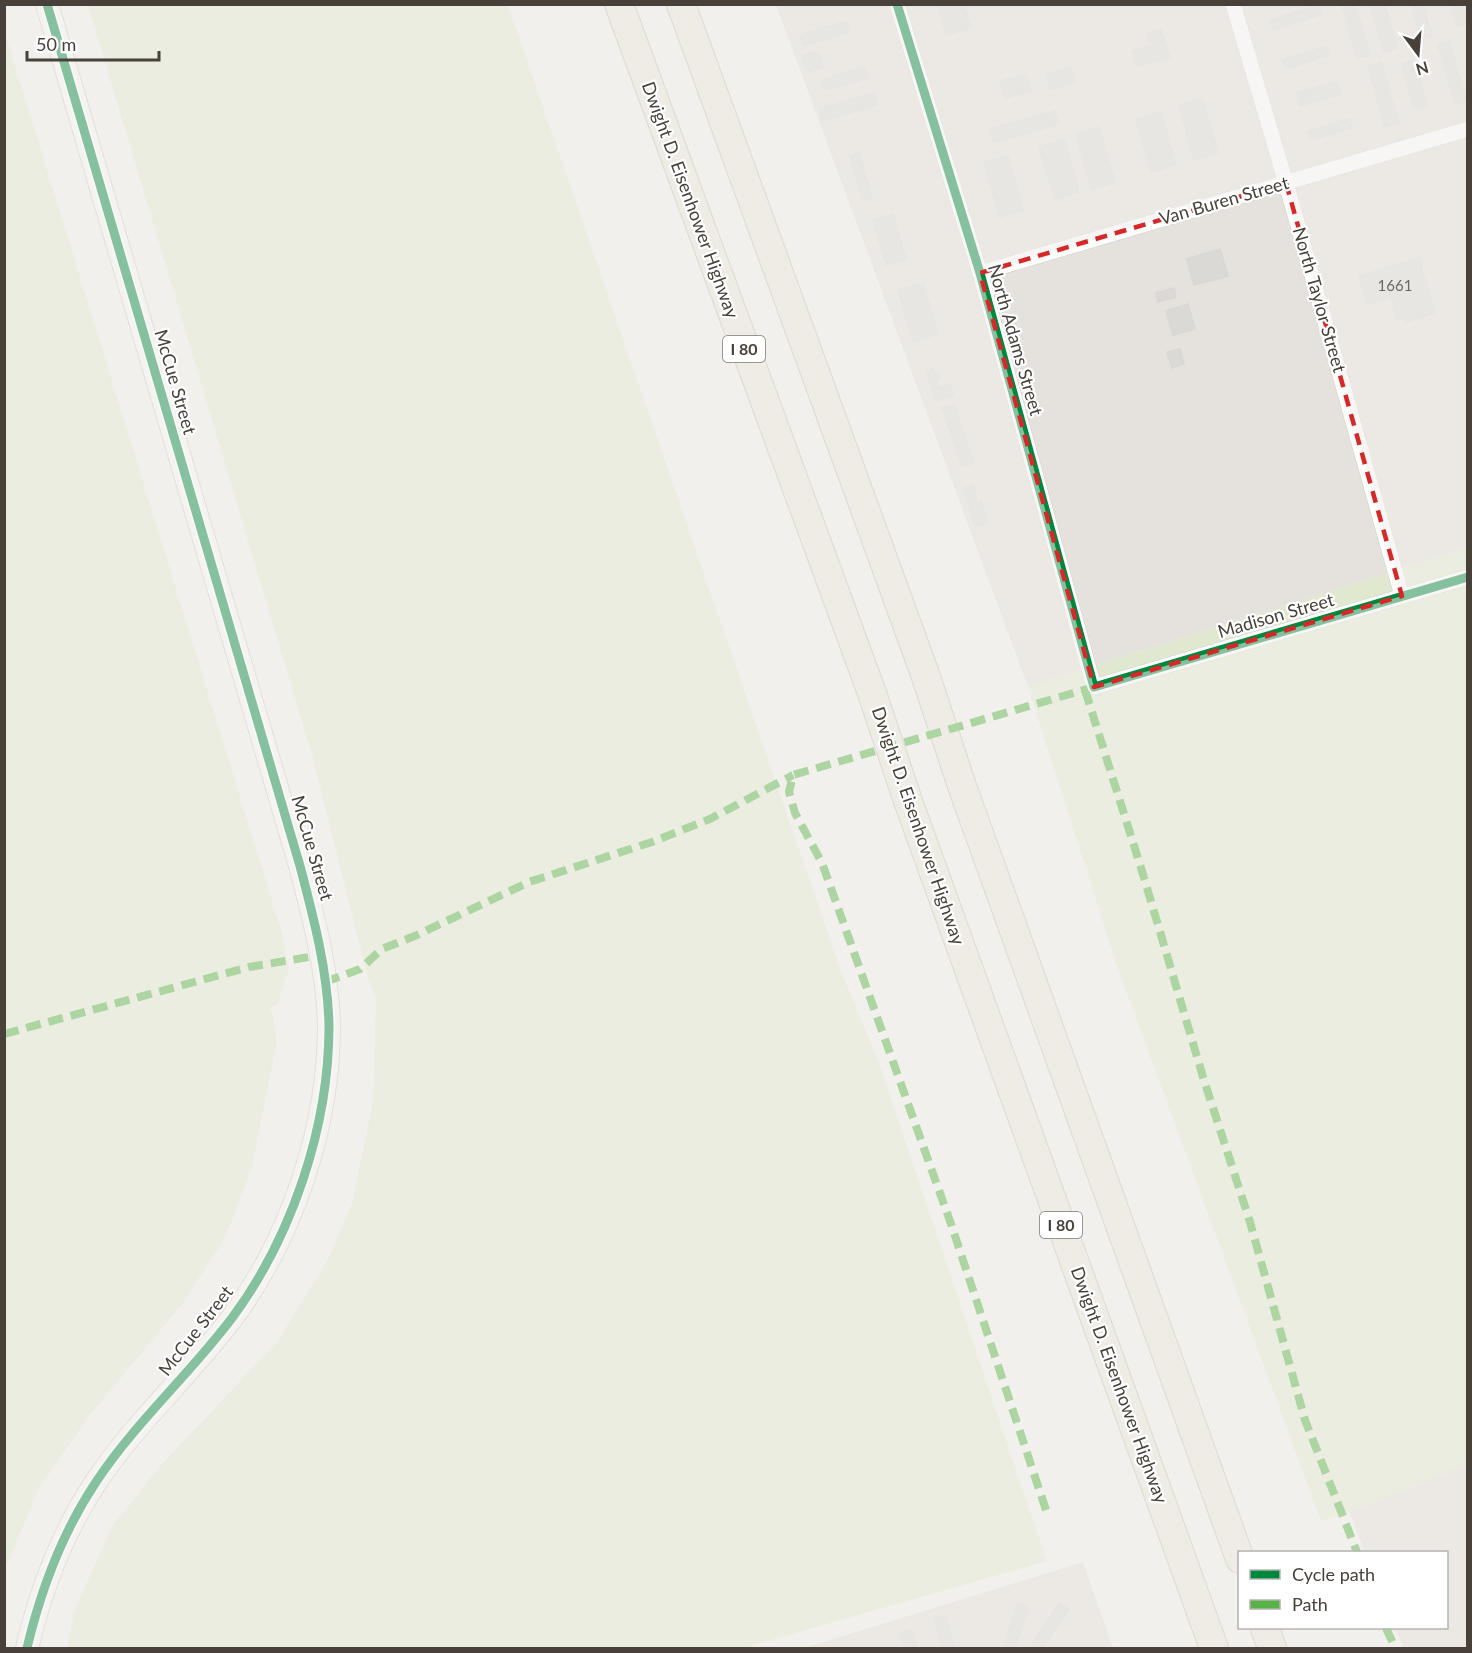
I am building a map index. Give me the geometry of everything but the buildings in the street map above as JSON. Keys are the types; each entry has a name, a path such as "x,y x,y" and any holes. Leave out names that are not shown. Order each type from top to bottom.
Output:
{"highway":[{"name":"Dwight D. Eisenhower Highway","path":"619,4 724,296 872,693 1214,1648"},
{"path":"681,4 925,674 962,786 1238,1556"},
{"path":"1265,1629 1272,1648"}],"main road":[{"name":"McCue Street","path":"27,1648 36,1610 49,1573 76,1515 96,1481 232,1317 263,1269 307,1169 320,1118 327,1067 329,1025 325,975 317,930 300,866 47,4"}],"street":[{"name":"North Adams Street","path":"897,4 980,273 1094,687"},
{"name":"North Taylor Street","path":"1233,4 1286,183 1402,596"},
{"name":"Van Buren Street","path":"980,273 1467,129"},
{"name":"Madison Street","path":"1094,687 1467,577"}],"highlighted area":[{"path":"1286,183 1402,596 1094,687 980,273"}],"shaded area":[{"path":"776,5 1467,5 1467,548 1028,687"},
{"path":"1467,1464 1467,1648 1404,1648 1395,1629 1448,1629 1448,1551 1365,1551 1349,1512"},
{"path":"1083,1562 1113,1648 804,1648"}],"green space":[{"path":"88,5 508,5 841,971 878,1060 1047,1561 743,1648 67,1648 74,1612 111,1528 162,1464 278,1341 328,1259 352,1204 373,1101 376,1000 366,971 312,755"},
{"path":"5,33 282,933 289,969 277,1005 269,1008 273,1014 277,1041 252,1167 226,1236 183,1303 89,1416 39,1488 5,1570"},
{"path":"1467,548 1467,1464 1321,1521 1118,969 1028,687"}],"marked path":[{"path":"1046,1510 951,1224 822,863 795,813 789,792 793,775 1094,687"},
{"path":"1085,690 1203,1077 1250,1222 1305,1420 1357,1551"},
{"path":"325,982 360,969 382,949 529,882 652,842 710,819 793,775"},
{"path":"4,1034 249,967 321,955"},
{"path":"1386,1629 1395,1648"}],"cycle path":[{"path":"27,1648 54,1562 84,1501 111,1460 232,1318 253,1286 289,1217 303,1180 322,1103 329,1026 323,966 300,866 47,4"},
{"path":"897,4 980,273 1094,687 1468,577"}]}
